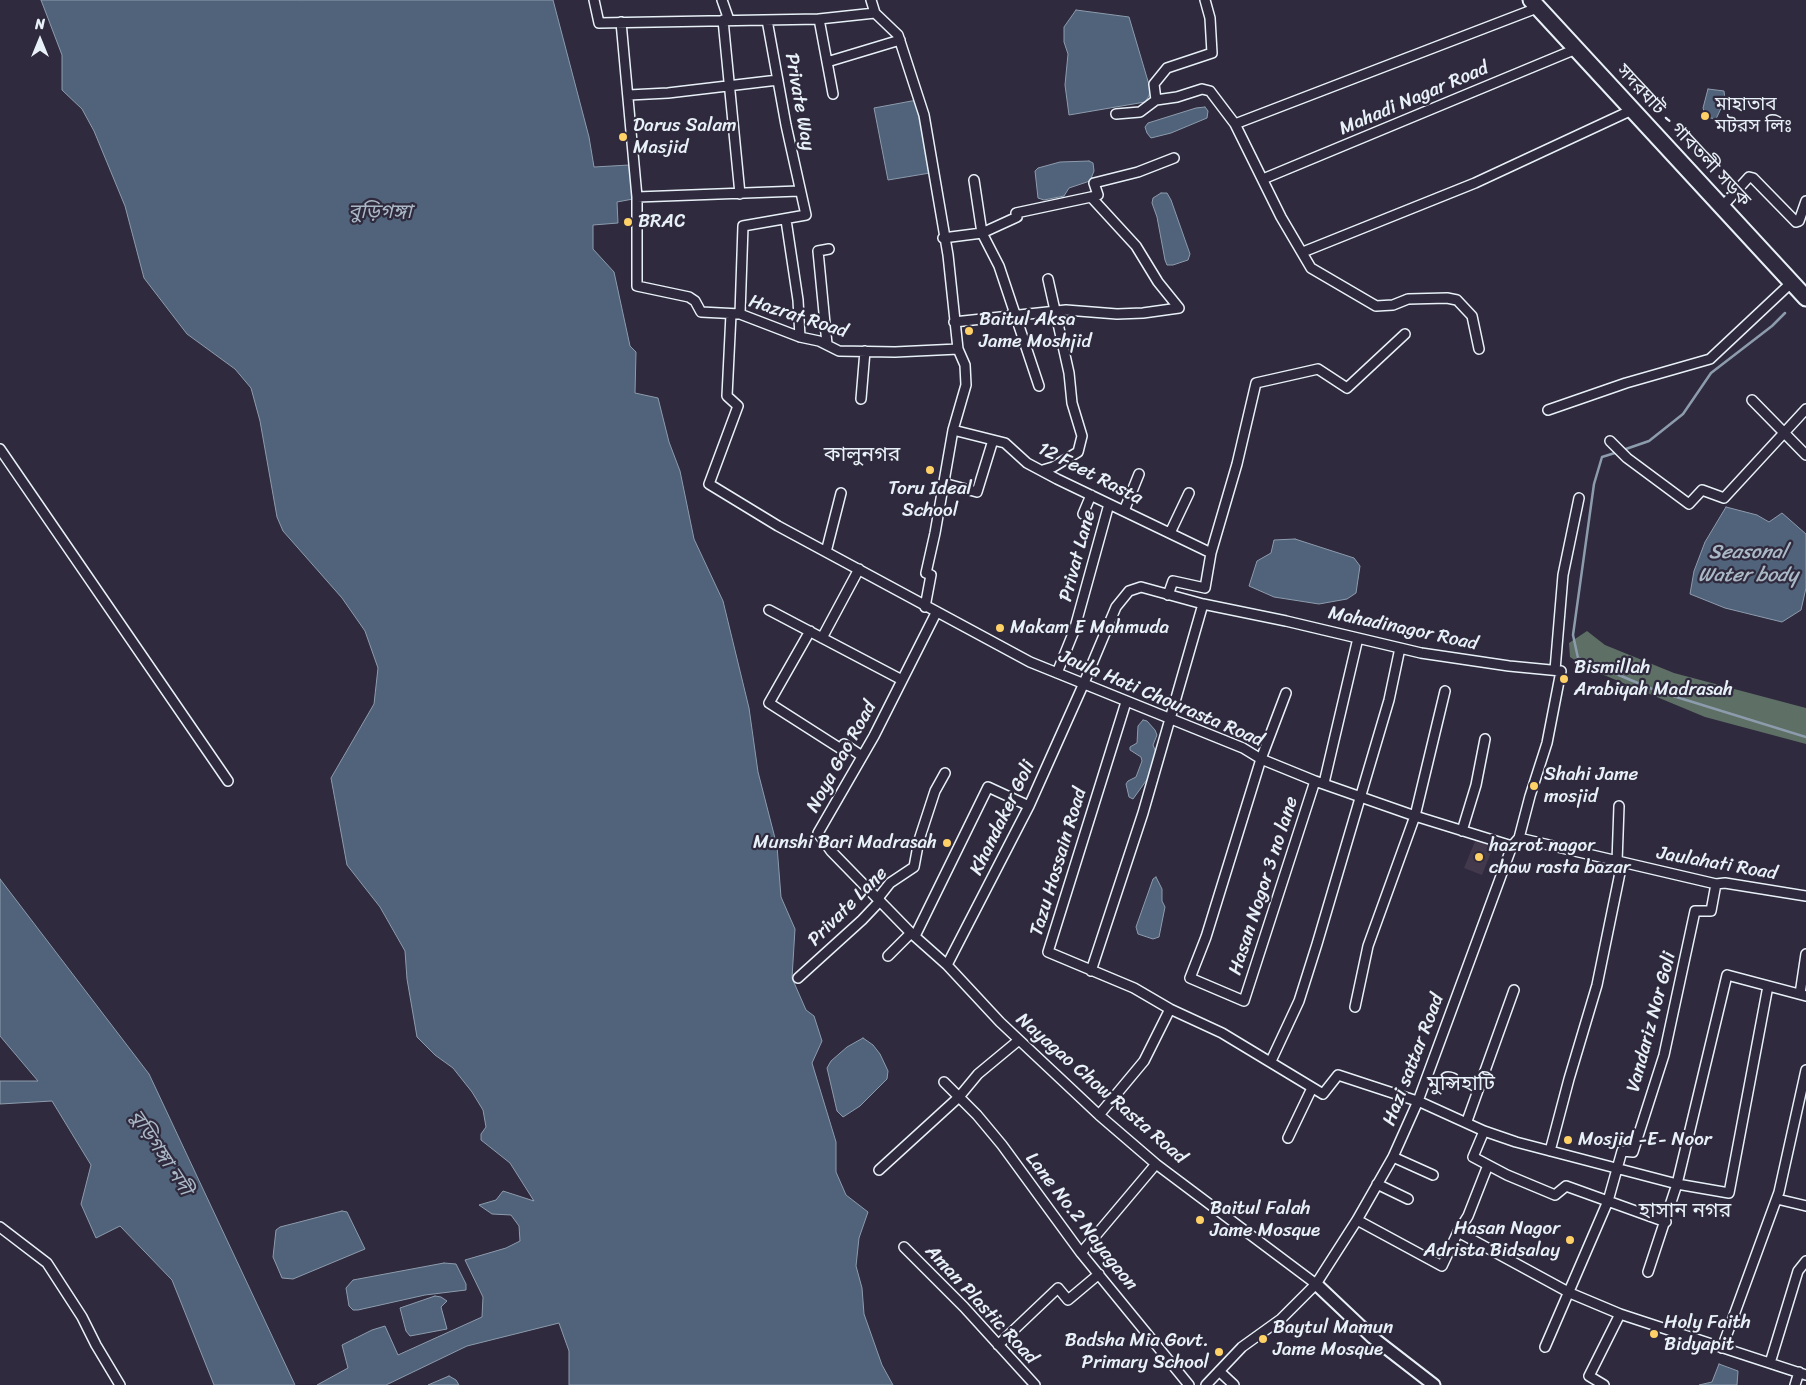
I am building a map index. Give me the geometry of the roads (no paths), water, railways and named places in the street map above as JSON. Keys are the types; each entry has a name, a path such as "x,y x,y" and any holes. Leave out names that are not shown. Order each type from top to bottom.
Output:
{"highway":[{"name":"সদরঘাট - গাবতলী সড়ক","path":"1534,4 1791,284 1806,298"}],"street":[{"path":"594,0 599,23 819,19 875,13"},
{"path":"722,0 726,20 728,87 740,194"},
{"path":"871,0 875,13 898,35 924,115 943,238 948,255 958,349 964,365 966,385 953,430 926,573 931,575 925,607"},
{"path":"1156,100 1154,84 1167,68 1212,53 1210,18 1205,0"},
{"path":"1235,124 1534,4"},
{"path":"819,19 833,94"},
{"name":"Private Way","path":"768,20 799,191 806,215 786,220"},
{"path":"621,22 637,197 799,191"},
{"path":"827,62 900,40"},
{"name":"Mahadi Nagar Road","path":"1264,179 1576,49"},
{"path":"629,95 728,87 778,80"},
{"path":"1116,114 1140,112 1156,100 1177,97 1202,89 1210,91 1235,124 1264,179 1281,217 1304,252 1311,268 1376,306 1393,305 1408,299 1446,298 1457,300 1472,316 1479,349"},
{"path":"1304,252 1476,183 1632,110"},
{"path":"943,238 982,233 1017,217 1016,213 1098,195 1094,183 1138,172 1174,158"},
{"path":"1721,208 1751,177 1792,220 1799,221 1806,201"},
{"path":"974,180 982,233 999,266 1016,314 1024,347 1039,386"},
{"name":"Hazrat Road","path":"637,197 637,286 688,297 695,301 701,312 735,314 800,337 827,344 839,351 958,349"},
{"path":"954,322 1056,310 1117,314 1143,313 1178,308 1158,282 1136,246 1116,222 1096,206 1091,197"},
{"path":"735,314 743,226 786,220 798,300 800,337"},
{"path":"827,344 818,251 829,249"},
{"path":"1043,470 1053,467 1078,452 1082,436 1072,403 1069,373 1048,279"},
{"path":"1548,410 1626,383 1710,359 1791,284"},
{"name":"Jaula Hati Chourasta Road","path":"735,314 727,396 738,406 709,484 778,526 936,613 996,645 1058,673 1243,748 1261,759 1320,782 1361,795 1415,816 1512,846"},
{"path":"1168,595 1173,582 1205,588 1211,553 1237,464 1256,383 1318,369 1347,388 1404,334"},
{"path":"861,399 865,351"},
{"path":"1752,400 1783,434 1806,455"},
{"path":"1612,444 1689,504 1702,490 1724,498 1806,410"},
{"name":"12 Feet Rasta","path":"953,430 1005,443 1027,463 1211,553"},
{"path":"943,483 976,492 993,440"},
{"path":"0,449 228,781"},
{"path":"1124,511 1139,474"},
{"path":"826,552 841,493"},
{"path":"1170,534 1189,493"},
{"path":"1083,514 1091,495"},
{"path":"1519,838 1547,743 1558,670 1563,575 1578,498"},
{"name":"Privat Lane","path":"1058,673 1074,631 1109,504"},
{"path":"822,638 859,569"},
{"name":"Khandaker Goli","path":"947,965 1029,806 1084,684 1116,607 1129,591 1136,587 1145,589"},
{"name":"Mahadinagor Road","path":"1145,589 1203,604 1400,648 1465,660 1558,670"},
{"path":"1091,971 1143,813 1203,604"},
{"path":"769,610 902,680"},
{"name":"Noya Gao Road","path":"880,901 831,851 818,833 862,756 936,613"},
{"path":"810,631 769,703 841,749 844,744 862,756"},
{"name":"Hasan Nogor 3 no lane","path":"1261,759 1234,851 1190,978 1244,1001 1320,782 1358,638"},
{"path":"1271,1061 1299,1001 1389,700 1400,648"},
{"path":"1355,1008 1368,946 1415,816 1445,691"},
{"path":"1261,759 1286,693"},
{"name":"Tazu Hossain Road","path":"1126,702 1048,952 1134,988 1170,1009 1222,1033 1271,1061 1312,1088"},
{"path":"1462,831 1476,786 1485,739"},
{"name":"Private Lane","path":"798,978 880,901 880,897 890,883 914,867 919,840 936,791 945,773"},
{"path":"888,956 913,935 988,788 1029,806"},
{"path":"1550,1151 1568,1079 1597,986 1620,863 1619,806"},
{"name":"Hazi sattar Road","path":"1206,1385 1242,1346 1281,1319 1316,1284 1357,1220 1393,1157 1418,1101 1512,846 1519,838"},
{"name":"Jaulahati Road","path":"1519,838 1716,884 1724,883 1806,896"},
{"name":"Vandariz Nor Goli","path":"1618,1168 1623,1150 1633,1152 1664,1055 1695,911 1711,911 1716,884"},
{"name":"Nayagao Chow Rasta Road","path":"880,901 913,935 947,965 1019,1040 1099,1115 1156,1164 1316,1284"},
{"path":"1648,1272 1677,1184 1723,996 1725,978 1727,975 1731,975 1803,995 1806,954"},
{"path":"1288,1138 1312,1088 1323,1094 1338,1075 1418,1101 1484,1131 1550,1151 1677,1184 1729,1193 1765,985"},
{"path":"1466,1122 1514,990"},
{"path":"1099,1115 1144,1061 1170,1009"},
{"path":"880,1170 959,1097 978,1074 1019,1040"},
{"path":"1722,1348 1777,1199 1806,1070"},
{"name":"Lane No.2 Nayagaon","path":"944,1082 1002,1145 1081,1253 1190,1385"},
{"path":"1484,1131 1473,1157 1507,1175 1555,1195 1558,1195 1564,1186 1666,1222"},
{"path":"1393,1157 1433,1175"},
{"path":"1081,1253 1156,1164"},
{"path":"1357,1220 1442,1266 1468,1216 1488,1165"},
{"path":"1545,1347 1608,1202 1618,1168"},
{"path":"1377,1184 1408,1199"},
{"path":"1777,1199 1806,1206"},
{"path":"0,1228 36,1254 56,1274 120,1385"},
{"path":"1458,1232 1570,1293 1620,1314 1802,1374 1795,1385"},
{"name":"Aman Plastic Road","path":"904,1247 1035,1385"},
{"path":"1770,1364 1798,1271 1806,1261"},
{"path":"998,1345 1058,1288 1068,1300 1099,1274"},
{"path":"1316,1284 1372,1337 1434,1385"},
{"path":"1604,1385 1589,1376 1620,1314"},
{"path":"1219,1371 1234,1385"}],"water":[{"name":"বুড়িগঙ্গা","path":"41,0 553,0 589,137 594,167 629,165 633,199 617,202 618,223 593,225 593,249 614,272 630,346 636,352 635,393 658,398 669,442 680,471 694,539 723,601 749,708 758,772 777,846 781,897 795,929 792,978 806,1010 814,1016 822,1041 812,1063 836,1142 836,1172 846,1195 868,1212 859,1238 856,1266 862,1288 864,1314 882,1365 893,1385 569,1385 569,1351 559,1323 467,1346 386,1385 317,1385 348,1368 342,1345 372,1330 385,1326 398,1355 482,1317 483,1297 465,1260 506,1248 520,1241 519,1226 511,1215 492,1214 479,1205 496,1200 503,1191 534,1201 510,1163 481,1140 481,1134 486,1127 483,1110 472,1092 453,1068 435,1055 417,1037 407,979 405,951 380,907 347,865 331,778 374,704 378,668 365,631 342,598 283,531 277,517 260,421 251,388 235,369 187,334 144,278 125,206 94,131 82,109 62,90 62,55"},
{"path":"1076,10 1129,17 1150,88 1149,96 1145,102 1069,115 1065,85 1068,54 1064,42 1064,27"},
{"path":"1708,89 1724,91 1725,100 1716,119 1706,117 1703,108"},
{"path":"917,100 930,173 888,180 874,108"},
{"path":"1205,107 1208,111 1207,118 1171,133 1151,138 1147,133 1145,127 1148,123"},
{"path":"1089,161 1093,163 1094,171 1090,181 1069,188 1064,196 1044,200 1038,198 1035,171 1038,168 1060,162"},
{"path":"1161,193 1167,193 1171,200 1190,254 1188,260 1173,265 1167,265 1165,260 1157,217 1152,203 1153,198"},
{"name":"Seasonal Water body","path":"1726,507 1757,515 1769,522 1782,513 1806,534 1806,588 1801,610 1782,622 1725,608 1690,594 1694,571 1705,542"},
{"path":"1295,539 1354,558 1360,566 1356,593 1347,599 1319,604 1274,597 1249,586 1257,561 1271,553 1274,540"},
{"path":"1143,720 1147,721 1157,735 1153,745 1157,755 1151,774 1133,799 1129,797 1126,784 1136,777 1142,761 1141,757 1130,750 1130,747 1137,743 1138,726"},
{"path":"1156,877 1162,889 1162,901 1165,907 1159,937 1153,939 1138,934 1136,927 1153,879"},
{"name":"বুড়িগঙ্গা নদী","path":"0,879 149,1074 295,1385 214,1385 172,1280 120,1226 96,1238 81,1204 91,1165 52,1101 0,1104 0,1081 38,1081 0,1036"},
{"path":"863,1038 873,1045 880,1054 888,1071 887,1079 860,1106 843,1117 837,1111 827,1068 831,1061 847,1047"},
{"path":"342,1211 347,1212 365,1249 293,1279 282,1278 273,1257 276,1230 280,1227"},
{"path":"444,1263 456,1264 466,1284 466,1290 425,1295 358,1310 353,1310 349,1306 346,1288 353,1280"},
{"path":"435,1296 447,1301 441,1307 447,1329 410,1336 406,1331 400,1308"},
{"path":"1719,1364 1738,1371 1737,1385 1699,1385 1712,1382"},
{"path":"449,1376 456,1380 459,1385 428,1385"}],"waterway":[{"path":"1623,450 1649,441 1683,414 1711,373 1772,326 1785,313"},
{"path":"1618,452 1602,457 1594,484 1573,635 1578,658 1657,691 1806,737"}],"place":[{"name":"মাহাতাব মটরস লিঃ","path":"1705,116"},
{"name":"Darus Salam Masjid","path":"623,137"},
{"name":"BRAC","path":"628,222"},
{"name":"Baitul Aksa Jame Moshjid","path":"969,331"},
{"name":"Toru Ideal School","path":"930,470"},
{"name":"Makam E Mahmuda","path":"1000,628"},
{"name":"Bismillah Arabiyah Madrasah","path":"1564,679"},
{"name":"Shahi Jame mosjid","path":"1534,786"},
{"name":"Munshi Bari Madrasah","path":"947,843"},
{"name":"hazrot nagor chaw rasta bazar","path":"1479,857"},
{"name":"Mosjid -E- Noor","path":"1568,1140"},
{"name":"Baitul Falah Jame Mosque","path":"1200,1220"},
{"name":"Hasan Nagor Adrista Bidsalay","path":"1570,1240"},
{"name":"Holy Faith Bidyapit","path":"1654,1334"},
{"name":"Baytul Mamun Jame Mosque","path":"1263,1339"},
{"name":"Badsha Mia Govt. Primary School","path":"1219,1352"}],"district":[{"name":"কালুনগর","path":"862,456"},
{"name":"মুন্সিহাটি","path":"1461,1085"},
{"name":"হাসান নগর","path":"1685,1212"}]}
